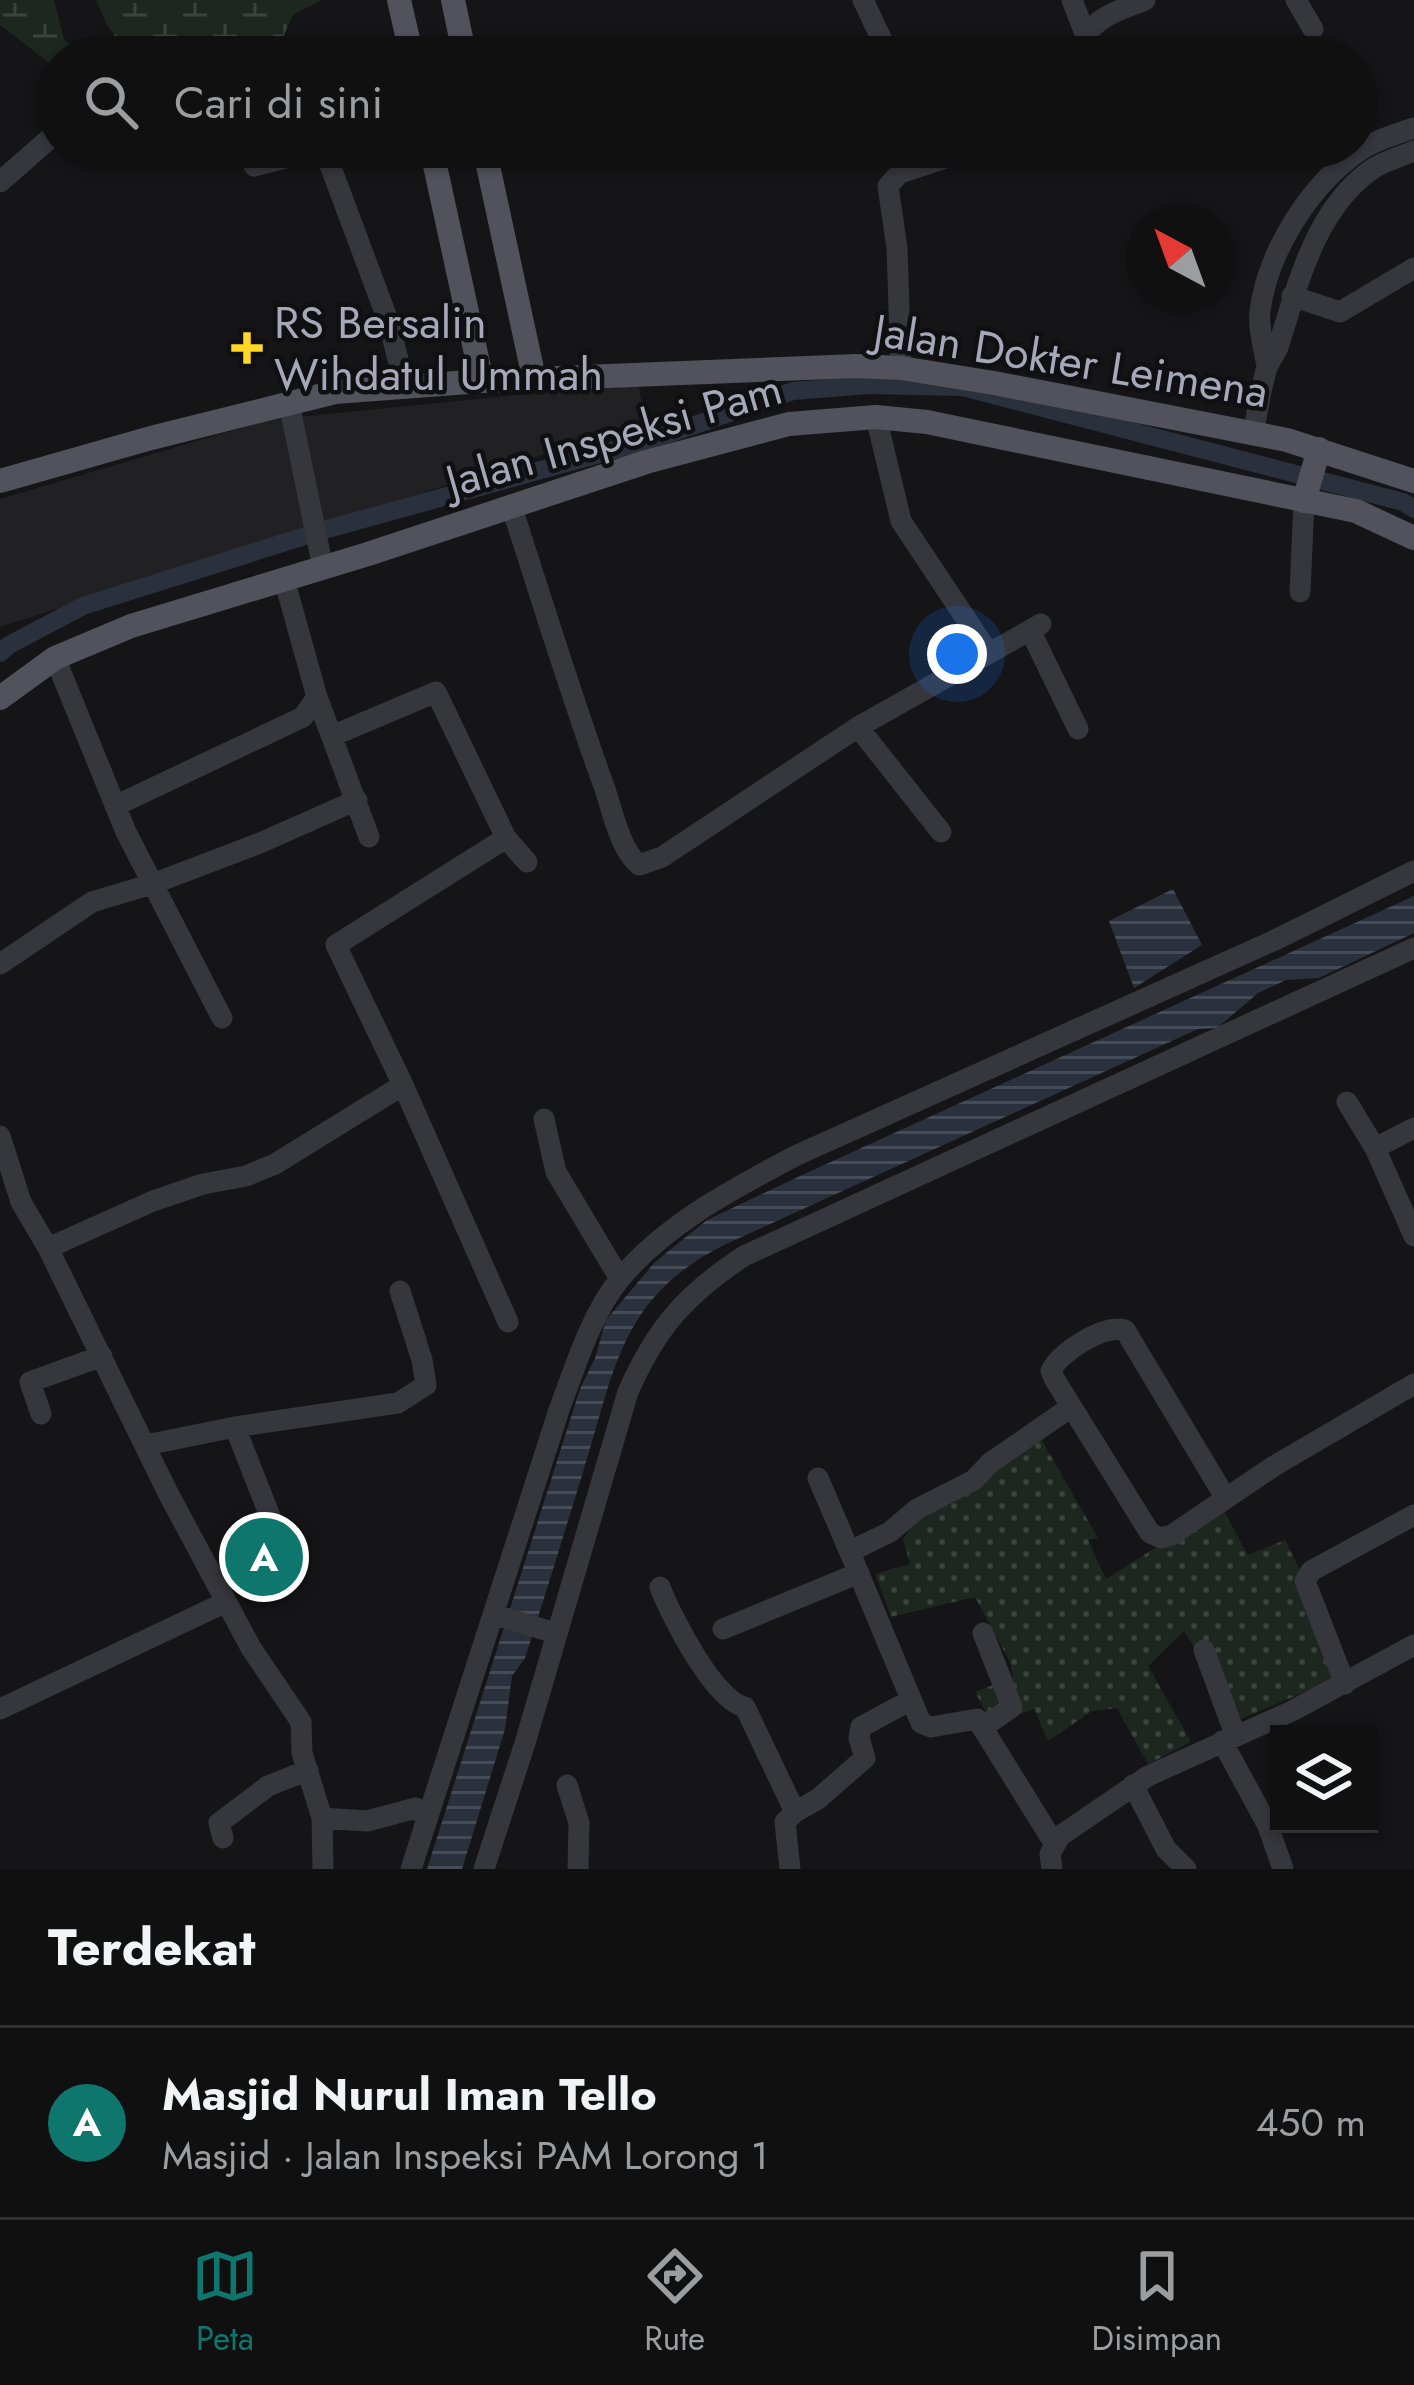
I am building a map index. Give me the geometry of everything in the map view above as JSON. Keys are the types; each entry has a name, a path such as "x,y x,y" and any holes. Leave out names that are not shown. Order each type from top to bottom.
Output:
{"main road":[{"path":"399,0 407,36"},
{"path":"452,0 460,36"},
{"path":"436,168 482,381"},
{"path":"489,168 535,378"},
{"name":"Jalan Dokter Leimena","path":"0,481 335,392 535,378 816,367 901,368 994,382 1319,449 1414,482"},
{"name":"Jalan Inspeksi Pam","path":"0,698 55,658 131,626 511,505 789,424 876,417 927,422 1356,511 1414,538"},
{"path":"1304,501 1319,449"}],"street":[{"path":"863,0 880,36"},
{"path":"1072,0 1085,36"},
{"path":"1093,36 1101,19 1145,0"},
{"path":"1296,0 1313,29"},
{"path":"1378,152 1414,128"},
{"path":"0,182 36,150"},
{"path":"1378,157 1414,151"},
{"path":"334,168 389,323 405,388"},
{"path":"901,368 897,248 888,186 909,168"},
{"path":"1253,435 1267,366 1260,314 1271,271 1287,235 1319,188 1353,168"},
{"path":"1267,366 1277,350 1312,245 1362,168"},
{"path":"1292,296 1340,312 1414,268"},
{"path":"290,403 323,568"},
{"path":"876,417 901,521 988,652"},
{"path":"1300,592 1304,501"},
{"path":"511,505 618,827 639,865 662,857 858,727 1035,627 1078,729"},
{"path":"284,579 317,697 369,837"},
{"path":"55,658 115,806 223,1018"},
{"path":"332,736 436,692 506,838 527,862"},
{"path":"115,806 303,717 317,697"},
{"path":"858,727 941,832"},
{"path":"0,964 92,902 309,824 357,800"},
{"path":"506,838 336,945 508,1322"},
{"path":"411,1869 560,1407 581,1353 620,1280 687,1219 795,1156 1275,940 1414,871"},
{"path":"484,1869 628,1392 644,1355 680,1303 744,1256 826,1216 1414,948"},
{"path":"49,1248 153,1202 274,1164 403,1085"},
{"path":"1347,1102 1376,1148 1414,1235"},
{"path":"544,1119 556,1172 620,1280"},
{"path":"1376,1148 1414,1128"},
{"path":"0,1136 9,1191 49,1248 226,1602 301,1722 302,1753 322,1818 323,1869"},
{"path":"146,1445 235,1426 398,1403 416,1395 426,1385 400,1292"},
{"path":"1226,1497 1125,1330 1107,1330 1055,1362 1052,1376 1150,1533 1161,1538 1414,1384"},
{"path":"40,1414 30,1382 102,1356"},
{"path":"855,1564 856,1548 974,1480 990,1463 1071,1407"},
{"path":"235,1426 266,1534 289,1562"},
{"path":"818,1478 909,1701 927,1727 972,1717 983,1726 1054,1843"},
{"path":"1345,1684 1305,1588 1306,1577 1414,1516"},
{"path":"724,1629 855,1564"},
{"path":"660,1587 683,1637 723,1697 745,1707 795,1812"},
{"path":"0,1709 226,1602"},
{"path":"496,1615 555,1633"},
{"path":"983,1633 1012,1707 983,1726"},
{"path":"1052,1869 1054,1843 1133,1785 1345,1684 1414,1645"},
{"path":"1204,1650 1228,1737 1283,1869"},
{"path":"790,1869 785,1822 866,1758 859,1738 863,1725 909,1701"},
{"path":"223,1838 218,1822 268,1786 308,1770"},
{"path":"568,1785 579,1823 578,1869"},
{"path":"1133,1785 1166,1849 1186,1869"},
{"path":"322,1818 367,1821 416,1808 427,1818"}],"shaded area":[{"path":"638,383 646,422 0,627 0,499 268,420"}],"green space":[{"path":"0,0 54,0 63,36 36,36 36,53 0,25"},
{"path":"96,0 321,0 293,15 284,36 115,36"},
{"path":"1040,1437 1098,1538 1088,1540 1106,1579 1221,1506 1248,1555 1285,1540 1351,1672 1239,1720 1184,1631 1148,1666 1191,1742 1148,1764 1117,1708 1092,1711 1048,1741 1034,1709 992,1724 975,1692 1013,1677 1010,1662 975,1597 891,1617 875,1574 910,1564 903,1539 918,1517"}],"water":[{"path":"1173,889 1202,945 1134,988 1109,921"},
{"path":"1414,896 1414,933 1319,978 1286,980 1258,993 1217,1028 1198,1029 724,1245 662,1289 626,1340 614,1370 525,1658 512,1676 505,1729 462,1869 427,1869 580,1389 606,1320 655,1262 707,1220"}],"waterway":[{"path":"0,653 83,606 324,530 657,438 793,391 869,385 963,387 1403,502 1414,509"}],"place":[{"name":"RS Bersalin Wihdatul Ummah","path":"247,348"},
{"name":"Masjid Nurul Iman Tello","path":"264,1557"}]}
